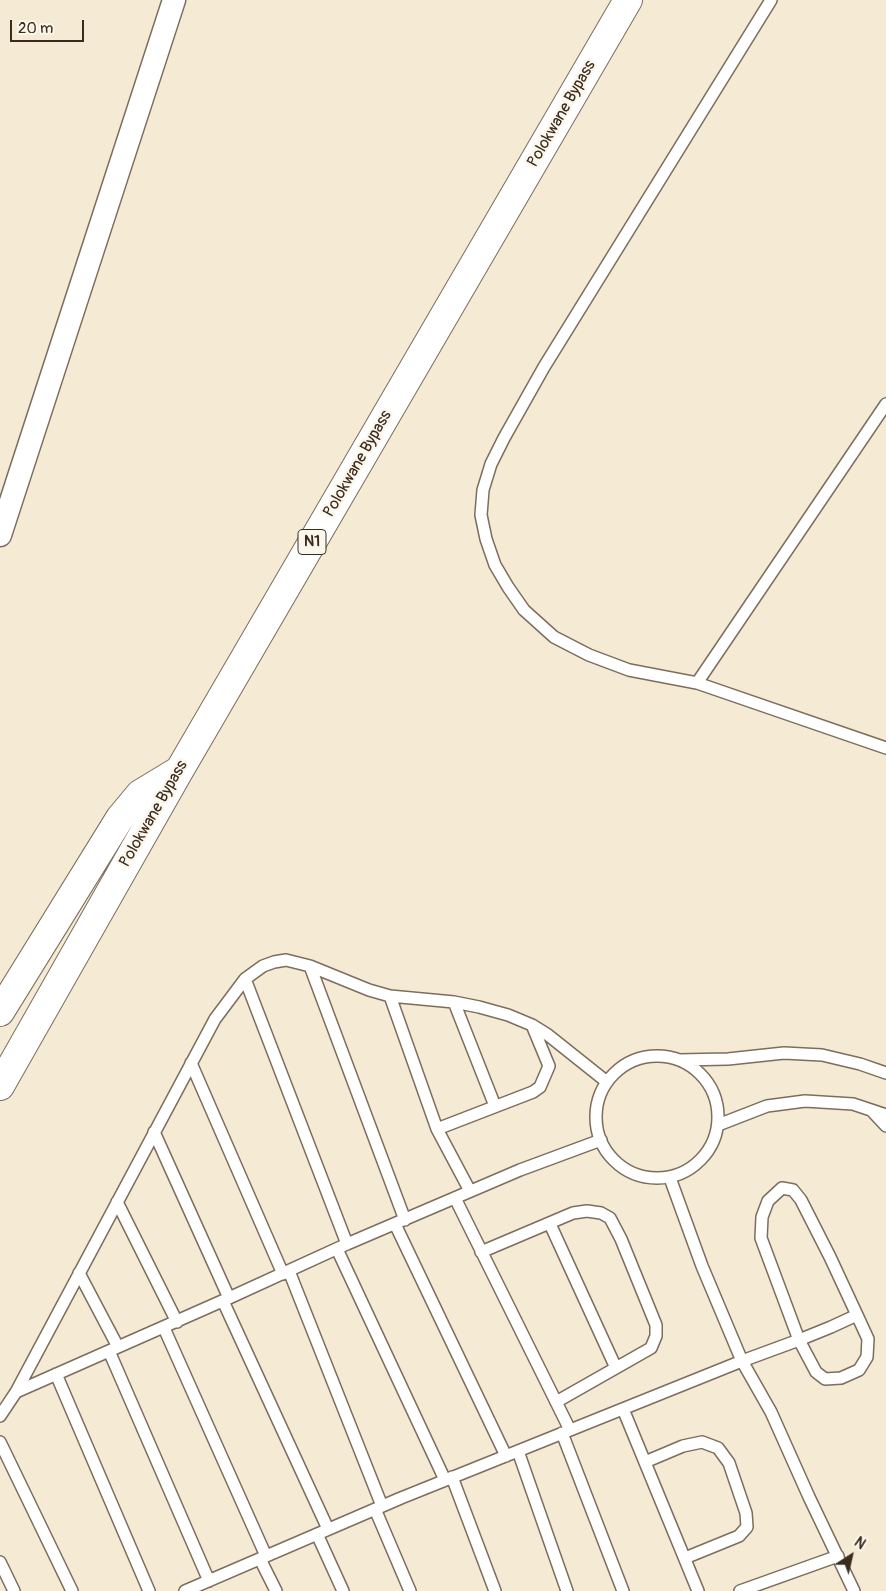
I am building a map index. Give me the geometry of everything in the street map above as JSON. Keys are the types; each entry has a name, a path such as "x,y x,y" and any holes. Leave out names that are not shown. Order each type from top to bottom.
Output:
{"highway":[{"name":"Polokwane Bypass","path":"1,1084 179,770 628,0"},
{"path":"0,1012 120,818 140,794 179,770"}],"street":[{"path":"0,535 174,0"}],"lane":[{"path":"771,0 544,367 491,464 483,490 481,515 486,539 495,565 508,587 524,610 554,637 589,655 629,670 697,683 886,748"},
{"path":"697,683 886,404"},
{"path":"0,1416 16,1392 215,1019 245,979 263,966 286,960 310,966 369,990 390,996 454,1002 508,1016 532,1025 548,1035 607,1082"},
{"path":"310,966 400,1222 506,1456"},
{"path":"245,979 342,1246 449,1478 495,1591"},
{"path":"390,996 436,1129 470,1191"},
{"path":"454,1002 495,1106"},
{"path":"436,1129 533,1092 540,1087 549,1066 532,1025"},
{"path":"679,1060 697,1071 710,1086 717,1105 718,1125 712,1144 701,1160 685,1172 670,1178 646,1177 627,1170 611,1158 601,1140 596,1121 598,1100 607,1082 621,1068 639,1058 659,1056 679,1060 728,1059 784,1053 822,1055 860,1064 886,1073"},
{"path":"191,1063 286,1273 410,1591"},
{"path":"718,1125 767,1106 805,1101 853,1104 886,1115"},
{"path":"872,1111 886,1126"},
{"path":"154,1132 328,1529"},
{"path":"16,1392 164,1328 342,1246 520,1170 601,1140"},
{"path":"670,1178 702,1266 742,1362 770,1412 854,1591"},
{"path":"782,1188 793,1190 801,1200 830,1257 868,1339 867,1357 859,1370 841,1378 825,1379 816,1372 799,1340 761,1238 762,1217 768,1201 782,1188"},
{"path":"455,1198 556,1402 623,1591"},
{"path":"117,1202 177,1322"},
{"path":"481,1252 572,1214 588,1211 602,1213 610,1218 621,1239 656,1325 656,1336 651,1348 556,1402"},
{"path":"550,1224 616,1368"},
{"path":"79,1273 113,1349 205,1585"},
{"path":"184,1591 205,1585 263,1557 378,1507 832,1328 857,1315"},
{"path":"164,1328 276,1591"},
{"path":"56,1374 149,1591"},
{"path":"623,1409 698,1591"},
{"path":"0,1442 72,1591"},
{"path":"645,1462 683,1446 702,1442 718,1448 729,1463 746,1513 747,1527 739,1536 685,1558"},
{"path":"518,1451 567,1591"},
{"path":"317,1534 343,1591"},
{"path":"740,1591 838,1556"},
{"path":"0,1562 14,1591"}]}
